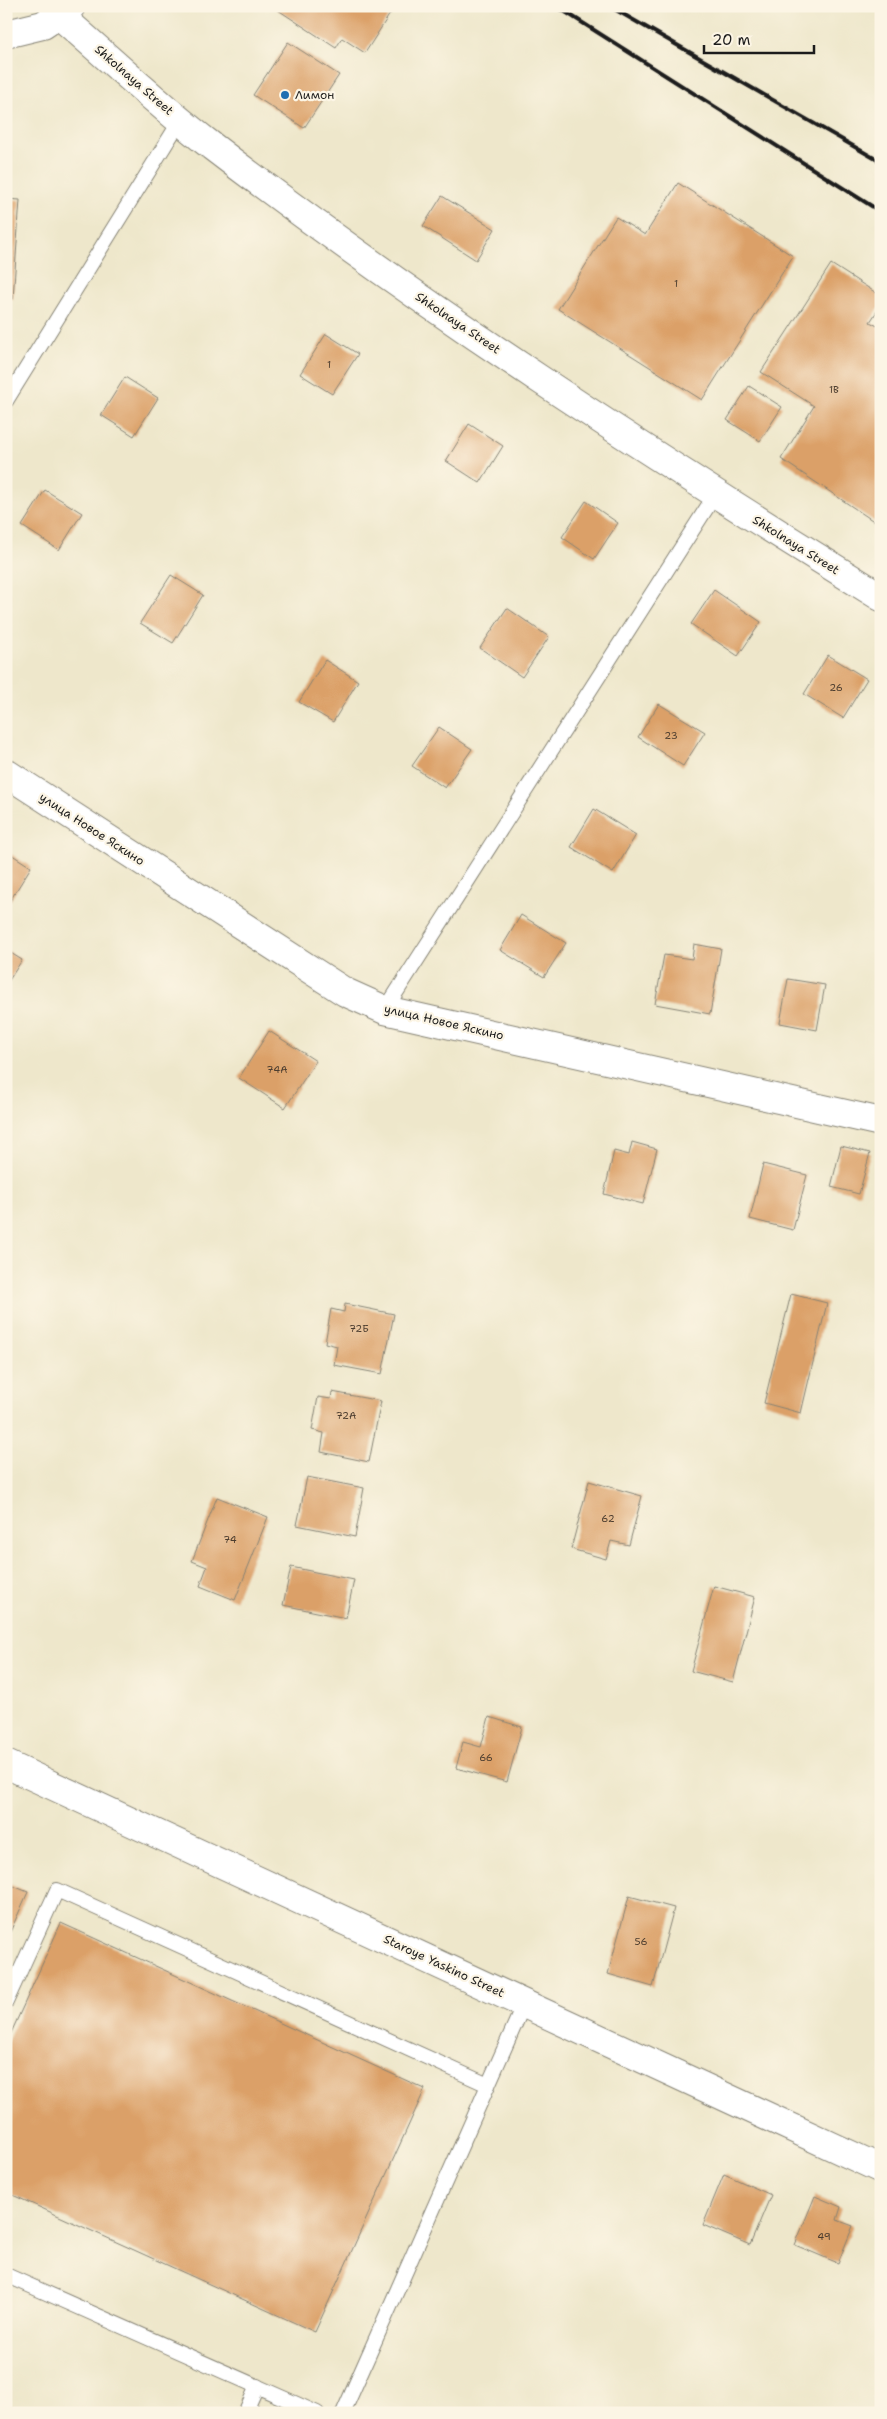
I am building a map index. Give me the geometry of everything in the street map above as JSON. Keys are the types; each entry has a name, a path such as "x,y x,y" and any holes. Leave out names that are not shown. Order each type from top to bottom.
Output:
{"street":[{"path":"6,34 43,25 65,11"},
{"name":"Shkolnaya Street","path":"65,11 180,121 396,282 715,495 881,597"},
{"name":"улица Новое Яскино","path":"6,773 345,992 385,1010 881,1122"},
{"name":"Staroye Yaskino Street","path":"6,1764 881,2169"}],"lane":[{"path":"6,400 180,121"},
{"path":"385,1010 715,495"},
{"path":"6,2002 57,1890 488,2085"},
{"path":"343,2413 524,2004"},
{"path":"6,2275 317,2413"},
{"path":"245,2413 257,2386"}],"building":[{"path":"272,6 395,6 365,53 342,38 336,48"},
{"path":"288,42 339,75 304,128 253,95"},
{"path":"678,183 793,256 702,400 558,309 616,217 645,235"},
{"path":"442,196 495,229 476,260 423,226"},
{"path":"6,199 20,200 13,299 6,299"},
{"path":"831,264 881,296 881,305 870,322 881,328 881,526 781,459 814,406 761,372"},
{"path":"326,334 358,354 332,394 300,374"},
{"path":"125,377 158,398 134,436 101,415"},
{"path":"749,386 782,407 760,441 727,420"},
{"path":"469,424 503,446 480,483 446,461"},
{"path":"45,490 82,513 59,550 22,526"},
{"path":"586,501 618,523 594,559 562,537"},
{"path":"171,575 203,595 173,643 140,623"},
{"path":"714,590 761,622 738,656 691,624"},
{"path":"507,608 549,637 522,677 480,648"},
{"path":"828,655 867,679 843,718 804,694"},
{"path":"325,660 358,681 333,722 299,702"},
{"path":"659,704 705,732 683,766 638,737"},
{"path":"439,727 472,749 445,788 412,766"},
{"path":"594,809 636,835 613,873 571,847"},
{"path":"6,851 31,867 8,904 6,903"},
{"path":"521,915 566,943 544,977 500,950"},
{"path":"694,944 721,949 710,1014 655,1004 664,955 692,959"},
{"path":"6,950 22,960 6,985"},
{"path":"788,979 825,985 817,1030 780,1023"},
{"path":"269,1031 316,1061 285,1108 239,1078"},
{"path":"632,1142 657,1149 643,1204 604,1194 614,1151 629,1155"},
{"path":"841,1146 870,1153 859,1194 831,1187"},
{"path":"763,1164 807,1175 793,1230 750,1219"},
{"path":"791,1294 827,1303 801,1413 764,1403"},
{"path":"345,1304 394,1314 382,1374 334,1365 337,1346 325,1343 331,1309 344,1312"},
{"path":"332,1392 381,1401 369,1462 321,1452 324,1433 312,1430 318,1397 331,1399"},
{"path":"307,1477 364,1488 355,1537 297,1525"},
{"path":"589,1481 642,1496 629,1545 611,1541 606,1559 571,1549"},
{"path":"217,1497 268,1517 235,1600 200,1586 207,1567 192,1561"},
{"path":"291,1567 354,1580 346,1618 283,1605"},
{"path":"714,1586 755,1597 733,1682 691,1671"},
{"path":"489,1717 522,1727 507,1782 456,1768 463,1742 481,1747"},
{"path":"6,1883 28,1892 6,1941"},
{"path":"629,1896 674,1908 653,1987 608,1974"},
{"path":"61,1923 425,2089 315,2332 6,2192 6,2044"},
{"path":"724,2174 771,2195 750,2245 703,2225"},
{"path":"815,2196 841,2207 837,2220 853,2226 838,2263 795,2245"},
{"path":"6,2405 24,2413 6,2413"}],"railway":[{"path":"556,6 881,212"},
{"path":"609,6 881,162"}],"place":[{"name":"Лимон","path":"285,95"}]}
